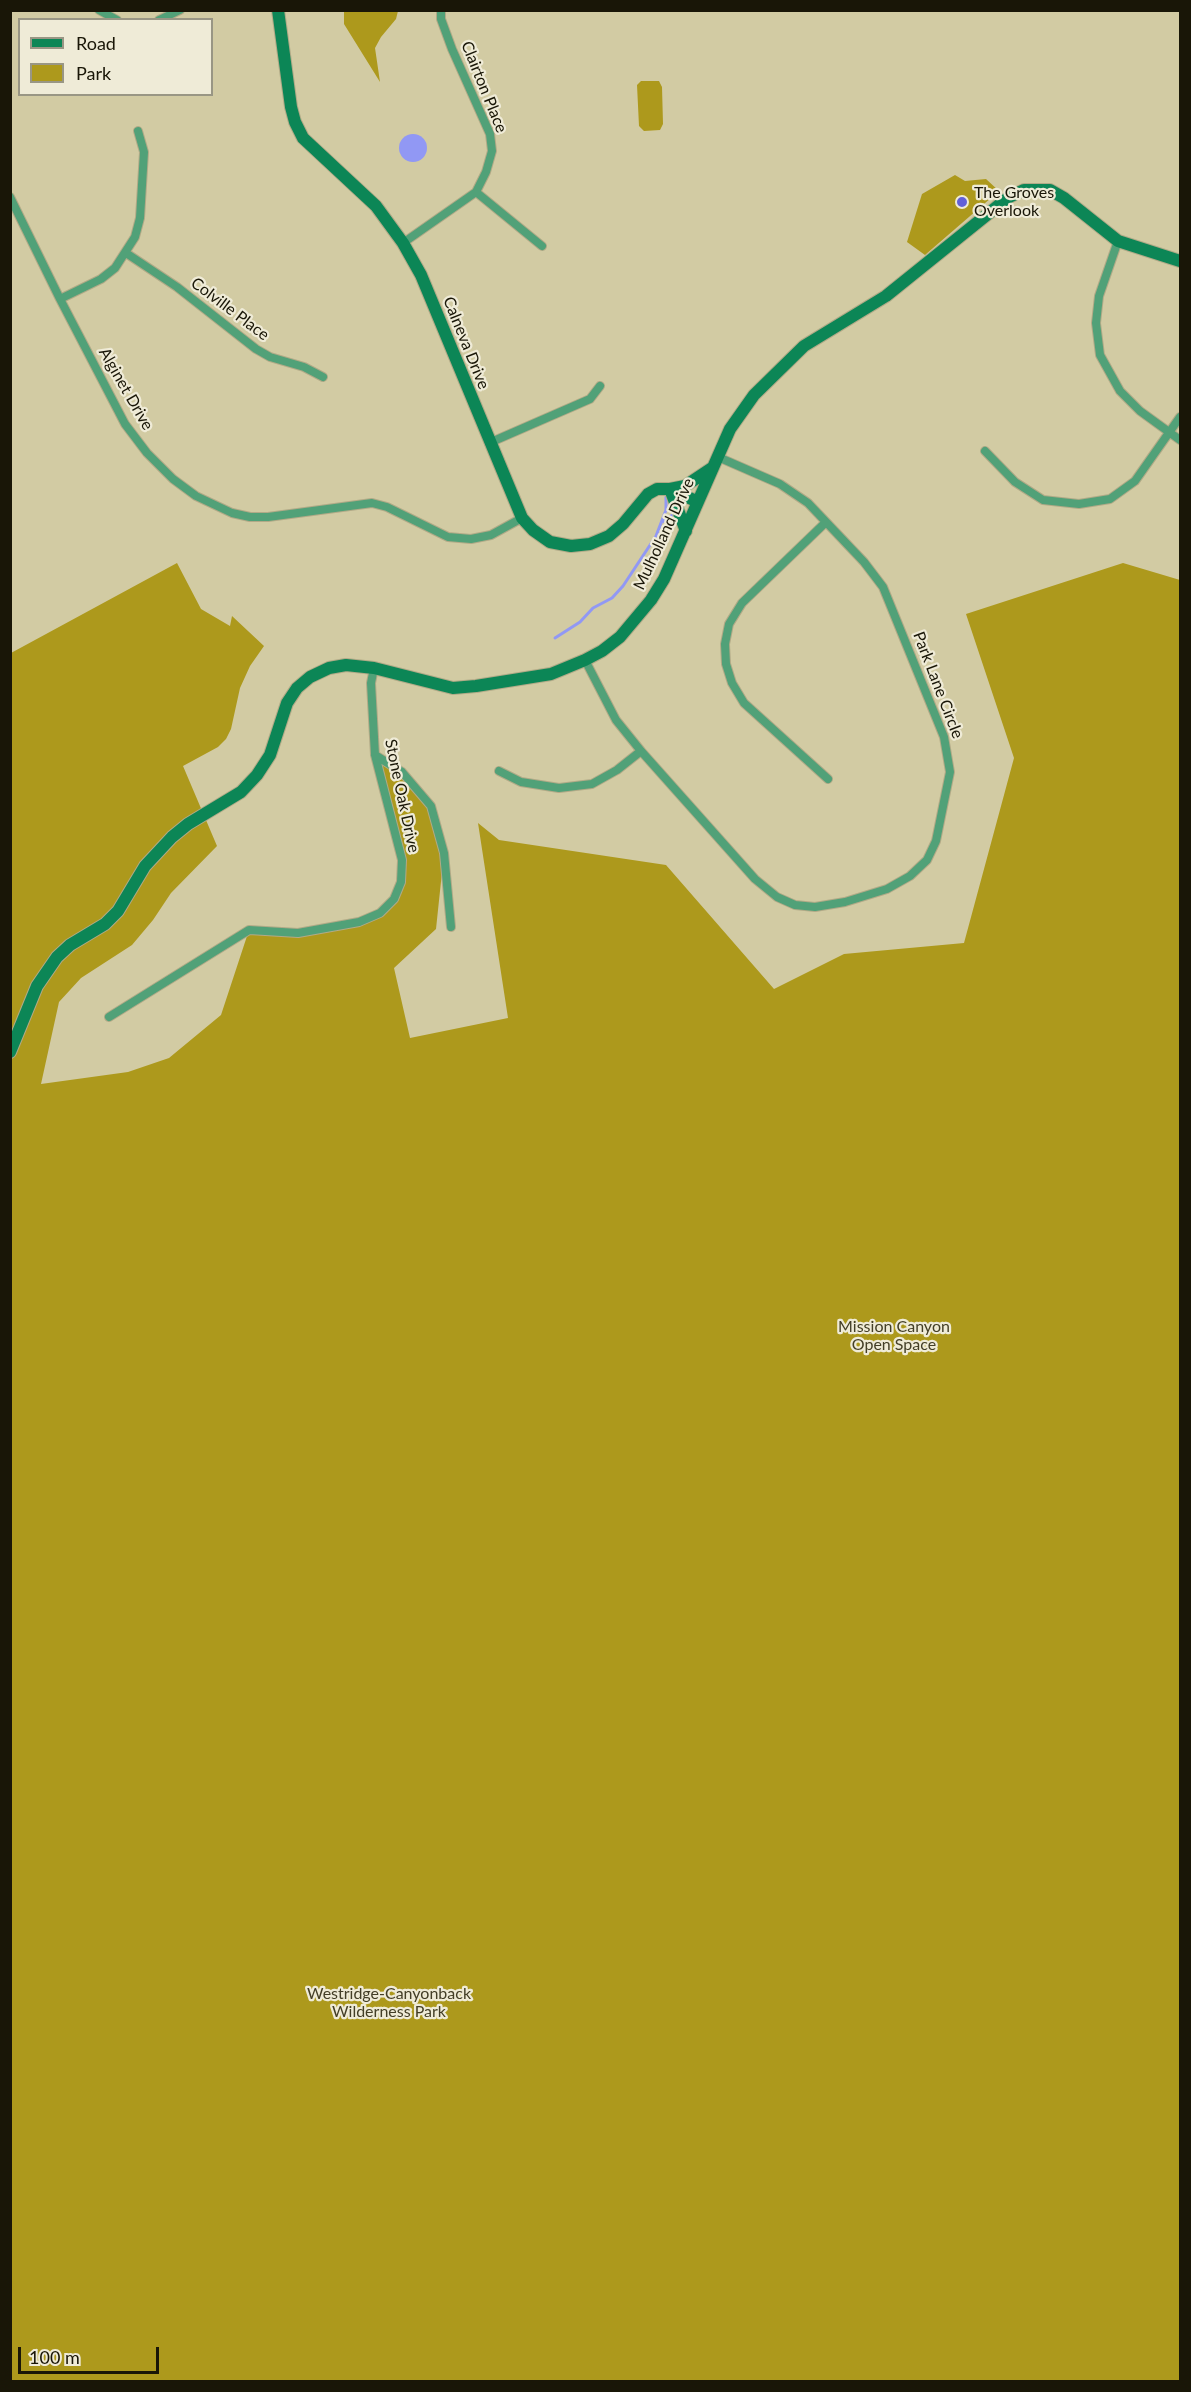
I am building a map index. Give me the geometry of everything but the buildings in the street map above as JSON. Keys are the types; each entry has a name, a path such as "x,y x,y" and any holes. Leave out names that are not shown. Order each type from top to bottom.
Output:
{"main road":[{"name":"Calneva Drive","path":"278,10 291,107 303,138 376,206 403,243 421,275 522,518 533,530 550,542 572,546 590,544 609,536 623,524 648,494 657,489 685,486 716,462"},
{"name":"Mulholland Drive","path":"10,1052 37,986 57,957 70,945 105,924 118,911 145,866 172,837 188,824 241,792 258,775 270,755 287,703 297,688 310,676 346,665 374,668 453,688 550,674 585,660 620,637 637,620 664,579 730,429 754,395 804,346 886,296 1009,197 1024,190 1050,190 1064,198 1118,241 1180,261"},
{"path":"670,489 698,502"},
{"path":"670,489 686,531"}],"street":[{"path":"99,10 113,18"},
{"path":"163,18 180,10"},
{"name":"Clairton Place","path":"441,10 441,19 490,134 492,151 486,172 476,192"},
{"path":"60,299 101,279 115,268 135,237 140,218 144,153 138,131"},
{"path":"403,243 476,192 542,246"},
{"name":"Alginet Drive","path":"10,197 125,424 147,453 173,479 196,496 232,513 250,517 268,517 372,503 387,507 448,537 471,539 491,535 522,518"},
{"path":"1118,241 1099,296 1096,323 1100,355 1120,391 1140,411 1180,440"},
{"name":"Colville Place","path":"126,253 177,287 256,349 270,357 304,367 322,377"},
{"path":"489,442 590,399 600,386"},
{"path":"985,451 1015,482 1043,500 1079,504 1110,500 1135,481 1180,417"},
{"name":"Park Lane Circle","path":"585,660 616,720 641,751 755,879 777,897 795,905 815,907 845,902 887,889 910,876 927,860 936,841 950,772 944,737 883,587 864,562 808,503 780,484 716,462"},
{"path":"826,522 742,603 729,624 725,644 726,664 732,683 744,703 828,779"},
{"name":"Stone Oak Drive","path":"109,1017 249,930 298,933 359,922 380,913 394,899 401,882 402,860 375,755 371,683 374,668"},
{"path":"499,771 521,782 559,788 592,784 617,770 641,751"},
{"path":"375,755 402,772 431,806 444,853 451,927"}],"green space":[{"path":"344,11 398,11 396,19 375,48 380,82 344,24"},
{"path":"641,81 659,81 662,87 663,124 660,130 644,131 639,126 637,85"},
{"path":"955,175 965,181 986,179 999,191 925,255 907,242 922,194"},
{"path":"177,563 201,609 230,626 232,616 264,646 250,666 240,688 231,729 226,739 218,747 183,766 217,846 171,893 153,920 132,945 81,978 59,1002 41,1084 128,1072 169,1058 221,1015 249,930 298,933 359,922 394,899 402,860 375,755 393,765 431,806 444,853 436,929 394,968 410,1038 508,1018 478,823 499,840 666,865 774,989 844,954 964,943 1014,758 966,614 1123,563 1180,580 1180,2381 11,2382 11,653"}],"water":[{"path":"413,134 423,138 427,148 423,158 413,162 403,158 399,148 403,138"}],"waterway":[{"path":"555,638 580,622 593,608 612,598 623,586 656,536 666,510 666,497"},
{"path":"662,522 674,514"}],"place":[{"name":"The Groves Overlook","path":"962,202"}],"park label":[{"name":"Mission Canyon Open Space","path":"894,1336"},
{"name":"Westridge-Canyonback Wilderness Park","path":"389,2003"}]}
